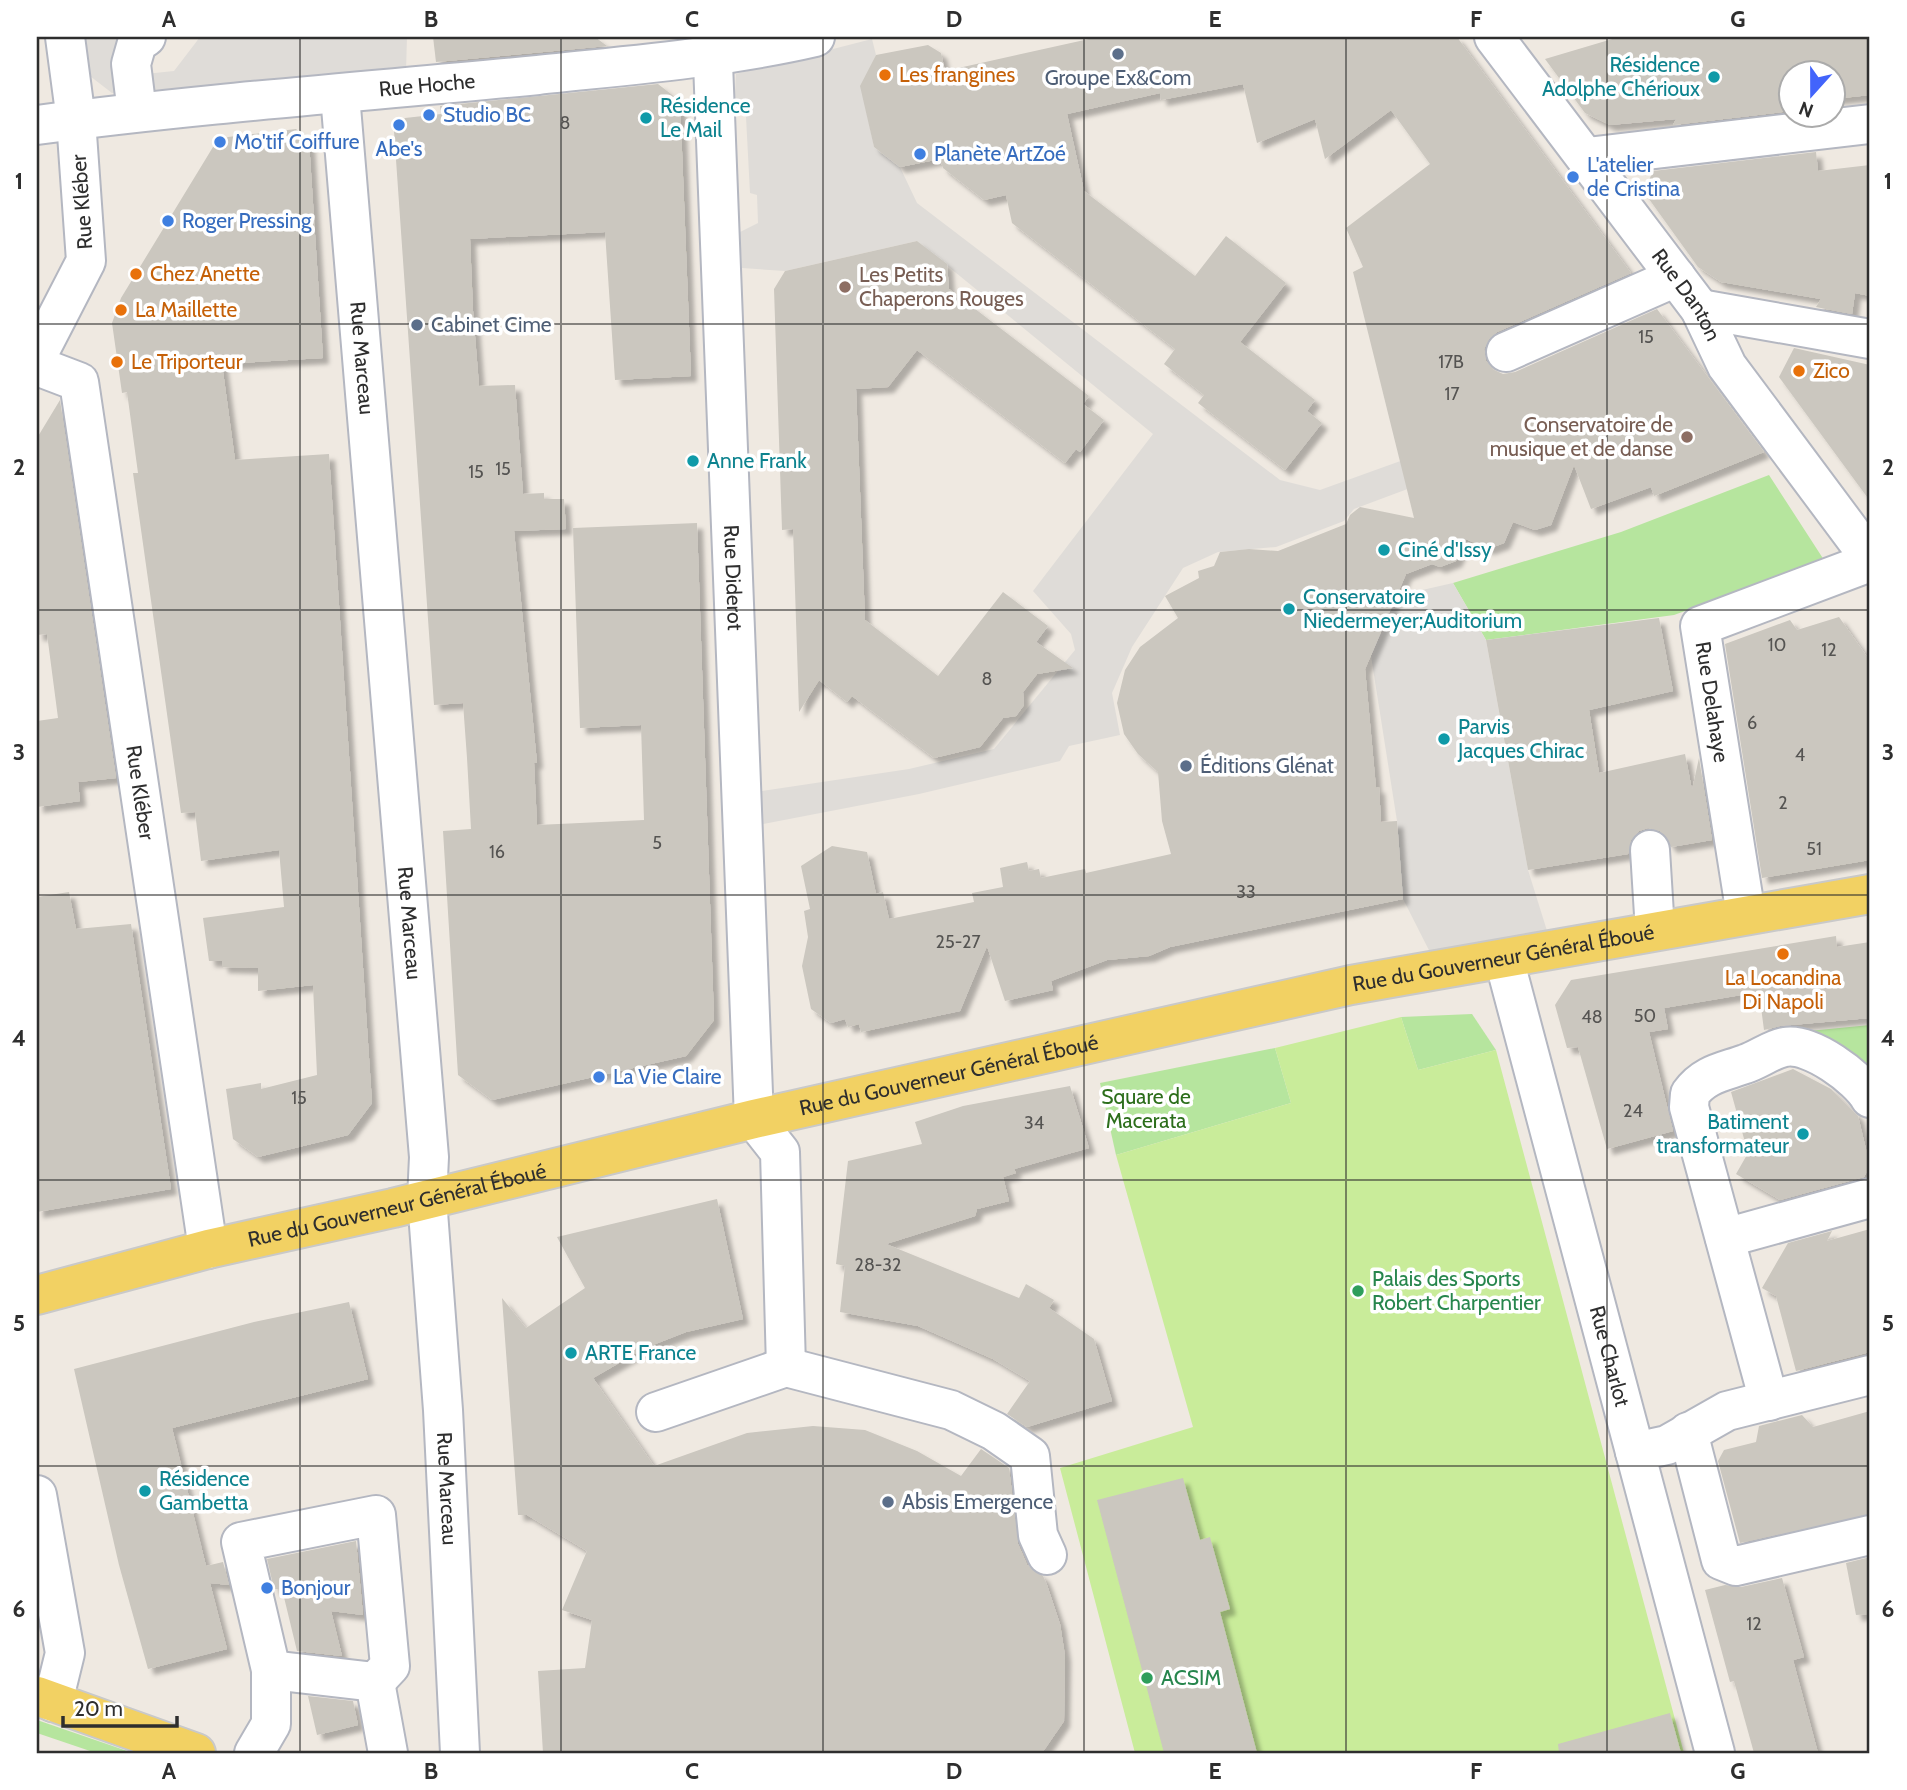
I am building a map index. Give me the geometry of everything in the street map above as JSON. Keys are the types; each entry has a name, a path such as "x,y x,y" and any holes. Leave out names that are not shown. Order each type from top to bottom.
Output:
{"main road":[{"name":"Rue du Gouverneur Général Éboué","path":"37,1295 208,1249 754,1119 1351,985 1870,894"},
{"path":"45,1699 196,1753"}],"street":[{"name":"Rue Kléber","path":"37,356 86,261 76,120 65,37"},
{"path":"137,113 131,64 137,43 146,37"},
{"name":"Rue Hoche","path":"37,125 340,95 714,47 816,37"},
{"name":"Rue Danton","path":"1494,37 1700,309 1727,366 1870,560"},
{"name":"Rue Diderot","path":"714,47 754,1119"},
{"name":"Rue Marceau","path":"340,95 429,1157 426,1199 443,1410 460,1753"},
{"path":"1587,157 1870,124"},
{"path":"1506,352 1676,277"},
{"path":"1700,309 1870,339"},
{"name":"Rue Kléber","path":"37,366 79,382 208,1249"},
{"name":"Rue Delahaye","path":"1746,915 1700,626 1870,560"},
{"path":"1650,850 1656,932"},
{"name":"Rue Charlot","path":"1504,959 1715,1753"},
{"path":"1769,1401 1689,1107 1690,1094 1707,1076 1748,1063 1786,1046 1811,1051 1862,1084 1870,1098"},
{"path":"754,1119 780,1152 786,1367"},
{"path":"1725,1238 1870,1198"},
{"path":"656,1412 786,1367 951,1410 994,1431 1030,1456 1038,1535 1047,1555"},
{"path":"1635,1452 1667,1445 1727,1411 1870,1376"},
{"path":"1688,1432 1721,1560 1736,1566 1870,1535"},
{"path":"37,1495 65,1653 45,1699"},
{"path":"254,1753 271,1724 271,1670 241,1542 376,1515 390,1667 375,1682"},
{"path":"271,1670 375,1682"},
{"path":"375,1682 388,1753"}],"green space":[{"path":"1769,475 1824,560 1674,615 1486,640 1453,583 1621,532"},
{"path":"1472,1014 1496,1050 1418,1070 1401,1017"},
{"name":"Palais des Sports Robert Charpentier","path":"1401,1017 1418,1070 1496,1050 1684,1753 1135,1753 1060,1468 1193,1427 1116,1155 1291,1103 1275,1048"},
{"path":"1870,1025 1870,1077 1778,1034"},
{"name":"Square de Macerata","path":"1275,1048 1291,1103 1116,1155 1100,1083"},
{"path":"37,1720 133,1753 96,1753 37,1733"}],"shaded area":[{"path":"81,37 169,37 155,39 145,74 174,71 200,37 407,37 406,71 112,93 86,73"},
{"path":"872,39 876,55 861,86 874,147 900,167 917,203 1280,480 1320,490 1545,409 1555,434 1354,509 1344,521 1276,547 1218,552 1183,568 1132,647 1112,693 1120,735 1069,746 1060,761 919,794 743,828 742,794 909,769 994,749 1075,650 1071,634 1033,591 1153,434 917,241 785,271 742,268 740,232 758,223 757,195 750,193 746,117 734,109 736,74"},
{"name":"Parvis Jacques Chirac","path":"1453,583 1486,640 1528,870 1553,950 1438,968 1403,899 1397,821 1371,656 1396,596"}],"building":[{"path":"433,37 595,37 607,46 436,62"},
{"path":"1098,37 1457,37 1631,273 1497,332 1489,339 1484,349 1486,361 1494,370 1503,374 1515,372 1657,309 1764,452 1654,496 1651,487 1591,509 1574,465 1551,525 1535,530 1513,522 1504,543 1488,549 1466,539 1456,561 1440,567 1432,564 1406,574 1365,669 1381,822 1397,821 1403,899 1170,947 1149,956 1107,960 1051,981 1053,990 1005,1001 987,946 960,1011 861,1032 859,1024 848,1027 845,1019 831,1023 811,1009 802,966 808,937 804,911 810,909 801,866 832,846 867,852 876,894 883,892 889,919 974,902 972,893 1003,887 1000,868 1027,862 1029,871 1039,869 1041,878 1085,869 1086,873 1171,854 1162,821 1158,772 1138,754 1124,734 1117,703 1125,670 1140,647 1178,618 1165,596 1199,578 1198,571 1214,566 1220,552 1249,549 1278,551 1346,524 1350,515 1360,507 1414,518 1353,272 1363,267 1346,228 1430,164 1391,110 1325,159 1315,119 1257,143 1243,84 1161,100 1160,93 1067,114 1084,191 1195,276 1226,236 1286,283 1240,342 1315,400 1307,411 1322,423 1285,470 1198,403 1204,395 1164,364 1175,349 1012,223 1006,195 984,200 943,168 940,159 900,167 874,147 860,86 876,55 928,45 941,53 945,71"},
{"name":"Résidence Adolphe Chérioux","path":"1619,37 1870,37 1870,95 1848,97 1848,60 1778,60 1778,113 1673,125 1676,119 1610,125 1585,113 1545,59"},
{"path":"658,84 680,101 691,376 615,380 605,232 470,239 473,311 479,386 515,385 523,494 544,493 544,499 564,499 566,529 514,531 537,763 534,763 537,825 644,820 641,725 580,728 573,528 697,523 714,1020 686,1056 492,1100 458,1075 443,831 471,829 467,758 463,703 434,705 394,131 405,118 441,114 440,106"},
{"path":"296,129 309,141 323,358 222,364 235,460 329,454 372,1103 348,1135 258,1157 233,1139 226,1089 261,1083 261,1089 317,1075 313,985 258,991 258,968 222,967 222,961 209,961 203,918 284,907 279,850 201,861 195,812 181,813 133,473 138,473 127,392 122,393 112,323 121,298 213,147 228,137"},
{"path":"1816,152 1818,171 1870,165 1870,296 1855,293 1852,314 1816,307 1821,299 1721,282 1698,267 1644,192 1653,171"},
{"path":"917,241 947,264 949,289 1089,396 1083,404 1104,420 1080,452 1076,449 1065,463 917,350 888,387 856,389 865,620 938,676 1003,592 1048,626 1036,642 1073,668 1037,674 1023,692 1024,705 1016,716 1003,718 980,747 934,758 852,696 847,702 819,680 799,712 793,529 782,530 774,289 785,271"},
{"path":"1794,348 1870,365 1870,501 1779,377"},
{"path":"60,400 116,778 78,782 80,801 37,807 37,721 58,718 47,634 37,635 37,438"},
{"path":"1839,617 1870,661 1870,860 1762,878 1725,644 1790,620 1797,630"},
{"path":"1659,618 1673,691 1589,710 1599,773 1685,754 1692,790 1699,758 1712,840 1671,847 1660,831 1648,828 1639,831 1631,840 1628,854 1528,870 1486,640"},
{"path":"69,892 76,929 131,924 171,1189 37,1212 37,897"},
{"path":"1836,936 1837,947 1870,942 1870,1018 1780,1026 1764,1030 1759,992 1664,1008 1668,1029 1649,1032 1673,1131 1607,1149 1578,1047 1567,1048 1555,1005 1571,980"},
{"name":"Batiment transformateur","path":"1793,1069 1831,1089 1858,1116 1870,1166 1864,1177 1780,1200 1736,1174 1748,1153 1731,1092"},
{"path":"1070,1086 1089,1148 1014,1169 1016,1173 1003,1177 1009,1201 977,1209 975,1216 886,1244 1019,1298 1026,1284 1054,1300 1049,1308 1094,1339 1112,1401 1027,1427 1007,1414 1030,1381 993,1359 918,1326 840,1312 845,1266 836,1264 848,1161 922,1144 915,1122 963,1106"},
{"path":"717,1199 743,1319 686,1332 645,1348 593,1378 654,1466 747,1433 813,1426 865,1430 917,1451 961,1476 981,1449 1009,1468 1018,1544 1027,1565 1043,1576 1047,1585 1060,1624 1065,1656 1064,1721 1042,1753 543,1753 538,1671 585,1668 592,1620 562,1610 587,1551 527,1515 518,1515 502,1298 526,1328 585,1288 557,1237"},
{"path":"1870,1229 1870,1352 1796,1371 1776,1296 1762,1288 1788,1243 1832,1231 1827,1241"},
{"name":"Résidence Gambetta","path":"349,1302 368,1379 172,1428 206,1566 223,1562 229,1585 210,1583 227,1649 148,1669 119,1565 74,1369 254,1322"},
{"path":"1870,1411 1870,1514 1740,1543 1718,1461 1724,1450 1756,1442 1759,1426 1802,1415 1813,1427"},
{"path":"1183,1478 1200,1540 1210,1537 1230,1609 1220,1612 1257,1753 1164,1753 1097,1500"},
{"path":"356,1541 363,1615 331,1611 342,1656 297,1651 282,1589 274,1589 267,1559"},
{"path":"1870,1557 1870,1614 1856,1615 1846,1563"},
{"path":"1782,1578 1804,1657 1793,1660 1818,1753 1754,1753 1734,1681 1730,1682 1705,1590 1725,1585 1741,1587"},
{"path":"308,1696 353,1701 358,1725 317,1735"},
{"path":"1670,1713 1681,1753 1559,1753 1558,1744"}],"place":[{"name":"Groupe Ex&Com","path":"1118,54"},
{"name":"Les frangines","path":"885,75"},
{"name":"Résidence Adolphe Chérioux","path":"1714,77"},
{"name":"Studio BC","path":"429,115"},
{"name":"Résidence Le Mail","path":"646,118"},
{"name":"Abe's","path":"399,125"},
{"name":"Mo'tif Coiffure","path":"220,142"},
{"name":"Planète ArtZoé","path":"920,154"},
{"name":"L'atelier de Cristina","path":"1573,177"},
{"name":"Roger Pressing","path":"168,221"},
{"name":"Chez Anette","path":"136,274"},
{"name":"Les Petits Chaperons Rouges","path":"845,287"},
{"name":"La Maillette","path":"121,310"},
{"name":"Cabinet Cime","path":"417,325"},
{"name":"Le Triporteur","path":"117,362"},
{"name":"Zico","path":"1799,371"},
{"name":"Conservatoire de musique et de danse","path":"1687,437"},
{"name":"Anne Frank","path":"693,461"},
{"name":"Ciné d'Issy","path":"1384,550"},
{"name":"Conservatoire Niedermeyer;Auditorium","path":"1289,609"},
{"name":"Parvis Jacques Chirac","path":"1444,739"},
{"name":"Éditions Glénat","path":"1186,766"},
{"name":"La Locandina Di Napoli","path":"1783,954"},
{"name":"La Vie Claire","path":"599,1077"},
{"name":"Batiment transformateur","path":"1803,1134"},
{"name":"Palais des Sports Robert Charpentier","path":"1358,1291"},
{"name":"ARTE France","path":"571,1353"},
{"name":"Résidence Gambetta","path":"145,1491"},
{"name":"Absis Emergence","path":"888,1502"},
{"name":"Bonjour","path":"267,1588"},
{"name":"ACSIM","path":"1147,1678"}]}
